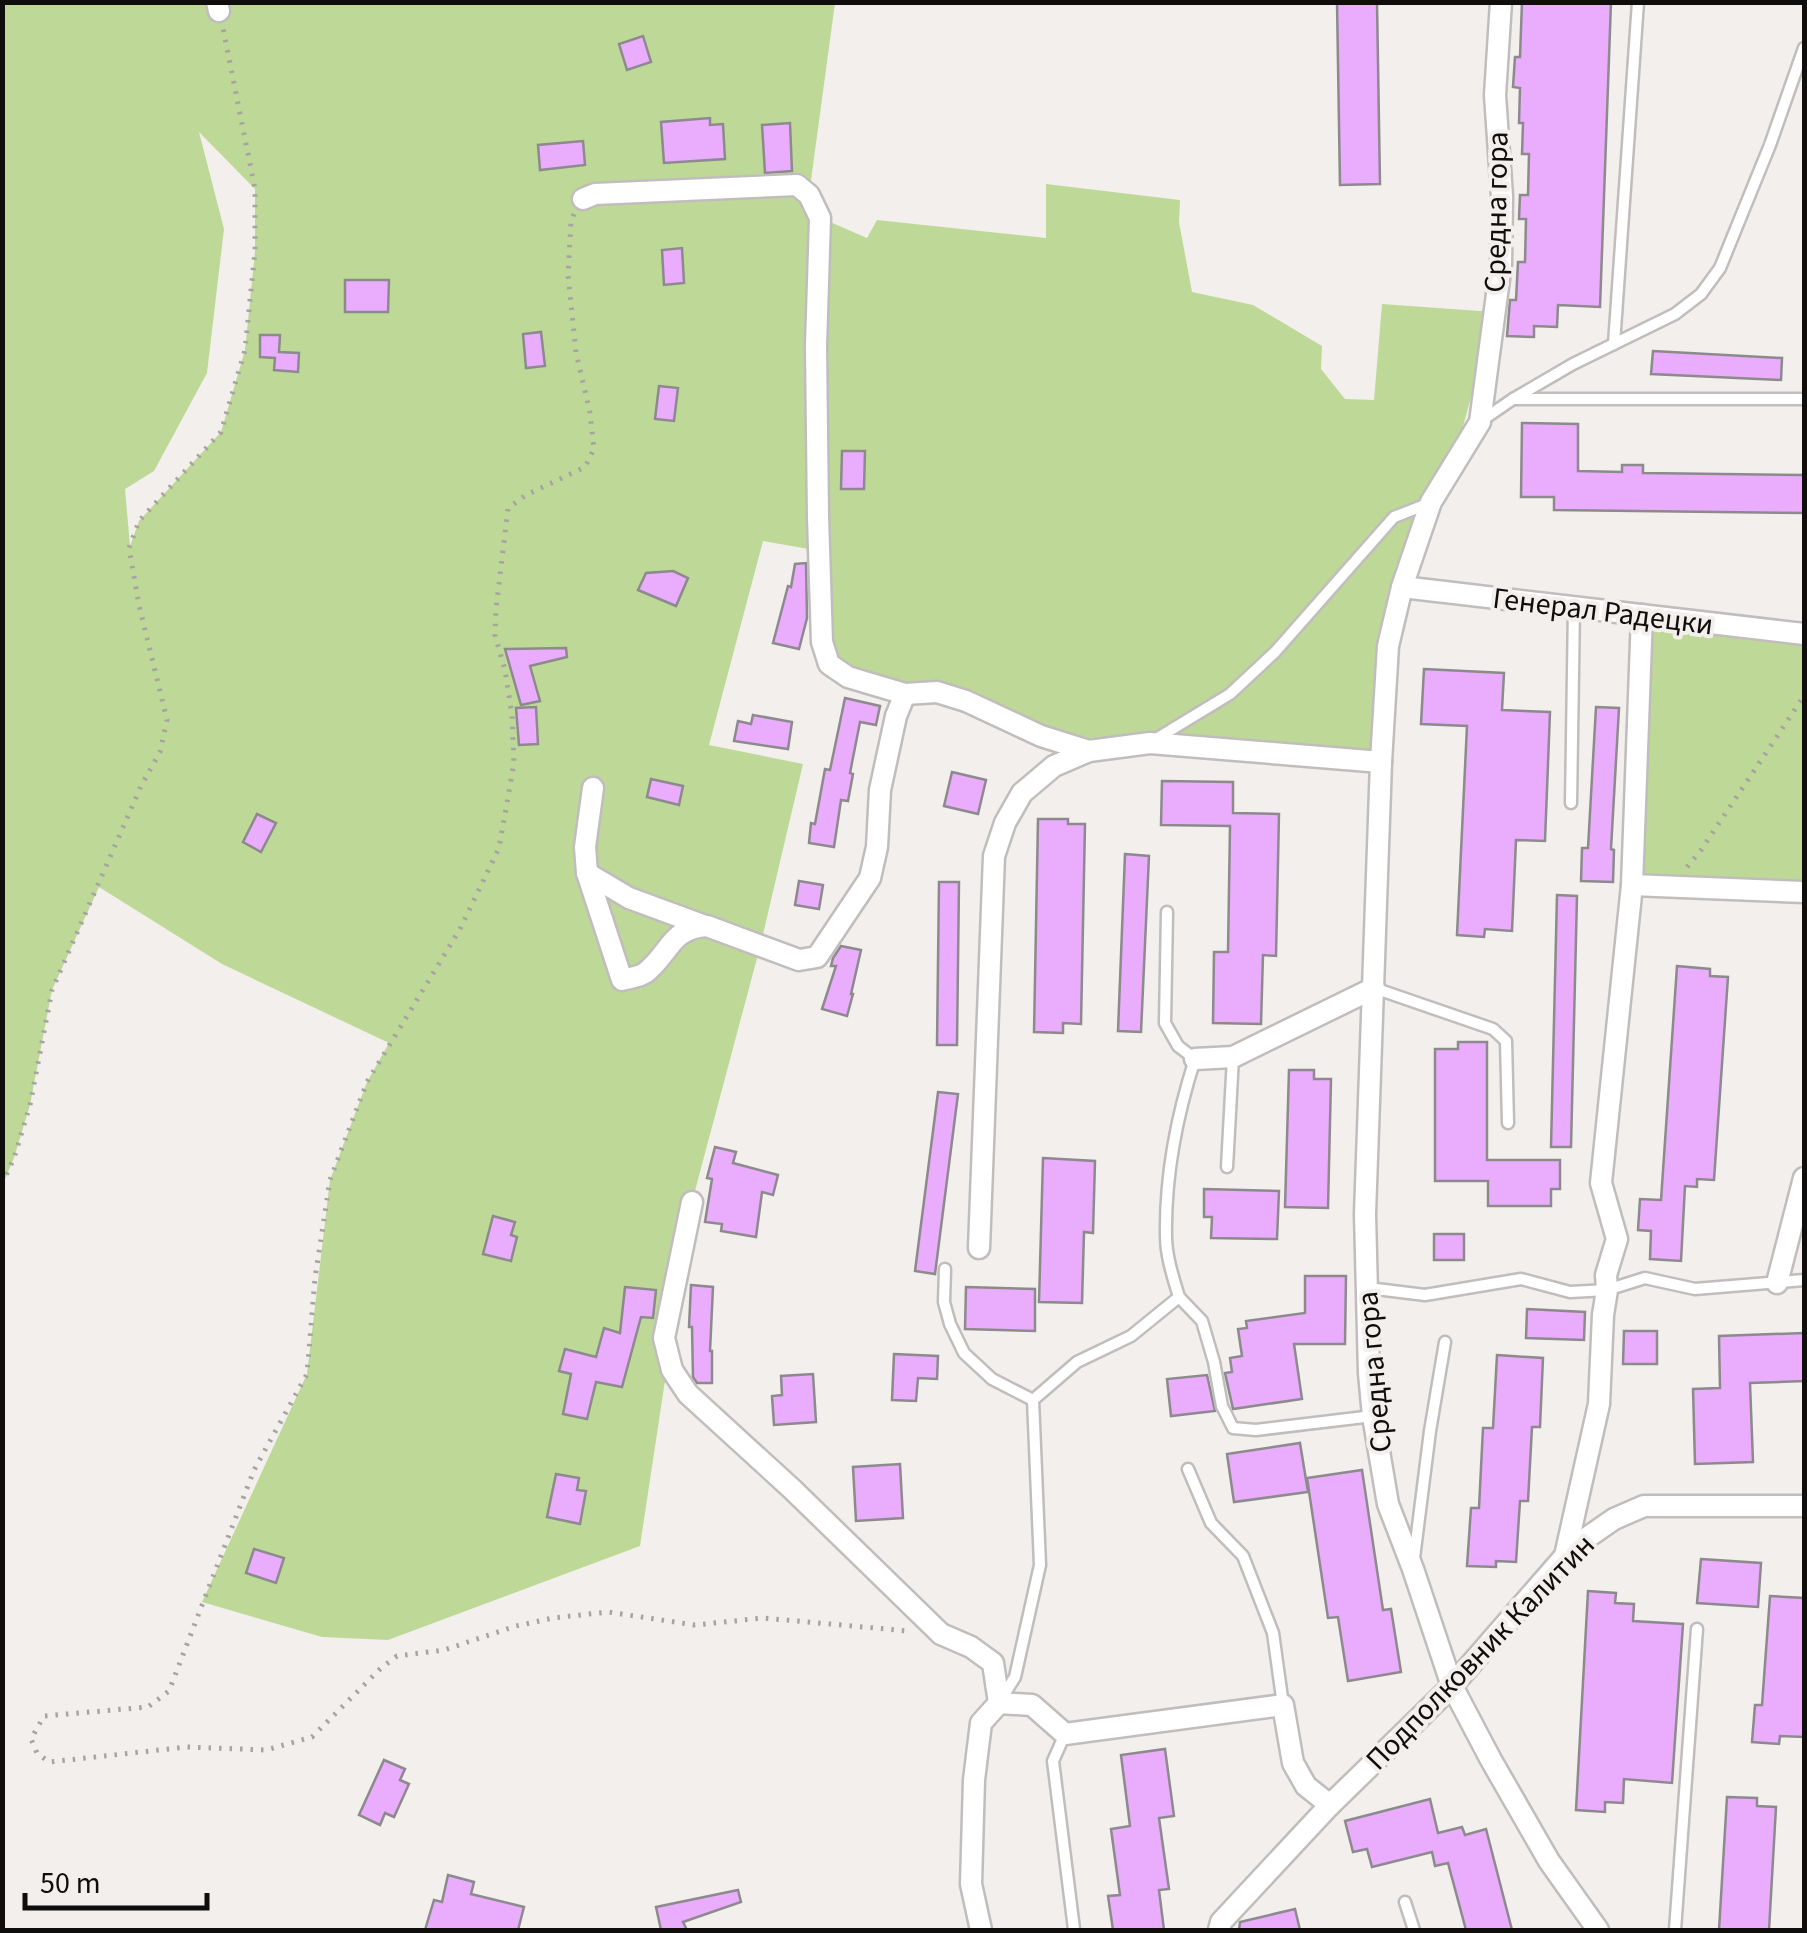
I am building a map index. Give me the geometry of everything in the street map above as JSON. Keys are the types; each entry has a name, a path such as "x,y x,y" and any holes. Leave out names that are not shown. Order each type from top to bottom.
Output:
{"street":[{"name":"Средна гора","path":"1501,2 1495,95 1502,264 1480,422 1431,502 1402,586 1388,646 1365,1214 1368,1372 1388,1504 1452,1686 1549,1860 1598,1930"},
{"path":"583,199 595,194 797,185 808,194 820,218 816,346 822,642 829,664 848,677 905,694 937,692 966,700 1041,736 1089,751"},
{"name":"Генерал Радецки","path":"1402,586 1804,634"},
{"path":"1566,1556 1599,1404 1606,1275 1618,1238 1601,1183 1632,885 1642,616"},
{"path":"587,873 629,898 799,960 817,956 870,878 877,847 880,790 896,716 905,694"},
{"path":"979,1248 994,856 1022,793 1054,766 1089,751 1150,743 1381,762"},
{"path":"593,788 585,848 587,873 622,980 643,975 680,933 707,926"},
{"path":"1632,885 1804,892"},
{"path":"1195,1059 1232,1058 1374,988"},
{"path":"1777,1282 1804,1178"},
{"path":"692,1202 664,1338 672,1370 688,1394 940,1634 971,1647 993,1663 999,1702"},
{"name":"Подполковник Калитин","path":"1219,1930 1221,1922 1330,1805 1452,1686 1566,1556 1614,1519 1644,1506 1804,1506"},
{"path":"999,1702 1032,1705 1064,1734 1282,1705 1293,1763 1306,1786 1330,1805"},
{"path":"980,1930 971,1884 974,1780 981,1722 999,1702"}],"lane":[{"path":"1614,344 1638,2"},
{"path":"1480,422 1513,398 1574,364 1675,314 1701,294 1720,268 1804,48"},
{"path":"1513,398 1804,398"},
{"path":"1150,743 1230,694 1275,652 1394,517 1431,502"},
{"path":"1571,803 1574,607"},
{"path":"1168,912 1166,1023 1178,1046 1195,1059 1171,1166 1166,1238 1179,1297 1202,1321 1222,1406 1233,1428 1256,1430 1373,1416"},
{"path":"1374,988 1493,1030 1506,1041 1508,1124"},
{"path":"1227,1167 1232,1058"},
{"path":"945,1269 944,1302 964,1354 992,1380 1033,1400"},
{"path":"1367,1288 1425,1295 1521,1279 1570,1292 1607,1290 1645,1278 1695,1289 1804,1280"},
{"path":"1033,1400 1077,1362 1131,1336 1179,1297"},
{"path":"1413,1569 1445,1342"},
{"path":"999,1702 1014,1676 1040,1566 1033,1400"},
{"path":"1188,1470 1212,1523 1243,1556 1273,1633 1282,1705"},
{"path":"1676,1930 1697,1629"},
{"path":"1064,1734 1053,1761 1074,1929"},
{"path":"1405,1902 1414,1930"}],"path":[{"path":"2,1184 30,1105 52,990 141,786 160,752 167,720 129,548 140,522 221,432 245,350 255,251 255,189 218,7"},
{"path":"583,199 570,221 568,275 576,352 594,448 585,467 526,495 508,508 495,635 512,715 514,763 499,848 460,929 367,1082 330,1180 306,1374 254,1470 170,1691 148,1707 44,1716 32,1739 37,1753 49,1762 187,1748 266,1750 312,1737 397,1656 444,1650 553,1618 608,1612 694,1625 763,1618 940,1634"},
{"path":"1671,886 1701,850 1804,696"}],"green space":[{"path":"3,3 835,3 809,195 821,218 867,238 877,220 1046,238 1046,184 1180,200 1179,222 1192,292 1253,305 1322,346 1321,369 1345,399 1374,400 1382,304 1494,312 1451,471 1402,587 1381,762 1150,743 1089,751 829,664 820,551 763,541 709,745 803,764 760,947 692,1202 640,1546 388,1640 322,1637 202,1602 307,1374 330,1180 367,1082 389,1043 222,964 99,887 52,990 30,1105 3,1184","holes":["199,132 255,189 255,251 245,350 221,432 139,521 130,546 125,489 154,471 207,373 224,229"]},
{"path":"1642,615 1804,634 1804,892 1632,885"}],"building":[{"path":"1337,2 1377,2 1380,184 1340,185"},
{"path":"1522,2 1611,2 1600,307 1558,305 1557,327 1534,326 1534,337 1507,336 1510,300 1516,300 1518,262 1525,262 1526,219 1519,219 1520,195 1528,195 1529,154 1522,154 1520,88 1513,87 1515,57 1520,57"},
{"path":"643,36 651,62 627,70 619,44"},
{"path":"710,118 710,125 723,124 725,159 664,163 661,122"},
{"path":"790,123 792,171 765,173 762,125"},
{"path":"583,141 585,165 540,170 538,145"},
{"path":"682,248 684,283 664,285 662,250"},
{"path":"345,280 389,280 388,312 345,312"},
{"path":"541,332 545,366 526,368 523,334"},
{"path":"260,335 280,335 279,352 299,353 298,372 274,370 275,358 260,357"},
{"path":"1653,351 1782,358 1781,380 1651,374"},
{"path":"659,386 678,388 674,421 655,419"},
{"path":"1522,423 1578,424 1578,471 1622,472 1622,465 1643,465 1643,473 1804,475 1804,513 1554,510 1554,497 1521,497"},
{"path":"842,451 865,451 864,489 841,489"},
{"path":"806,563 807,618 799,649 773,643 795,564"},
{"path":"673,571 688,578 676,606 638,590 646,573"},
{"path":"566,648 567,657 530,666 540,701 521,705 505,649"},
{"path":"1424,669 1504,673 1502,710 1550,712 1545,841 1516,840 1512,931 1485,929 1484,937 1457,935 1467,726 1421,724"},
{"path":"845,698 880,706 876,725 860,722 848,801 841,800 834,847 809,843"},
{"path":"536,707 538,744 519,745 516,708"},
{"path":"1596,707 1619,708 1611,849 1613,882 1581,881 1582,848 1588,848"},
{"path":"753,715 792,722 788,749 734,741 738,721 751,724"},
{"path":"952,772 986,780 978,814 944,806"},
{"path":"651,779 683,786 679,805 647,797"},
{"path":"1162,781 1233,782 1233,813 1279,814 1276,956 1263,955 1261,1024 1213,1023 1214,952 1228,952 1230,826 1161,825"},
{"path":"257,814 276,823 261,852 243,842"},
{"path":"1038,819 1068,819 1068,824 1085,824 1081,1024 1063,1023 1063,1033 1034,1032"},
{"path":"1125,854 1149,856 1141,1032 1118,1031"},
{"path":"799,881 823,885 819,909 795,905"},
{"path":"939,882 959,882 957,1045 937,1045"},
{"path":"1557,895 1577,896 1571,1147 1551,1147"},
{"path":"841,946 861,950 847,1016 822,1009 836,966 831,966 833,958"},
{"path":"1677,966 1710,969 1710,976 1728,977 1714,1180 1697,1179 1697,1187 1685,1186 1681,1261 1650,1259 1651,1231 1638,1230 1640,1199 1661,1200"},
{"path":"1458,1042 1487,1042 1487,1160 1560,1160 1560,1189 1551,1189 1551,1206 1488,1206 1488,1181 1435,1181 1435,1049 1458,1049"},
{"path":"1289,1070 1314,1070 1314,1079 1331,1079 1328,1208 1285,1207"},
{"path":"938,1092 958,1094 935,1274 915,1271"},
{"path":"715,1147 736,1152 733,1163 778,1175 773,1195 762,1192 756,1237 721,1231 722,1224 705,1222 712,1179 707,1178"},
{"path":"1043,1158 1095,1161 1093,1233 1084,1232 1082,1303 1039,1302"},
{"path":"1204,1189 1279,1191 1277,1239 1211,1238 1212,1217 1204,1217"},
{"path":"493,1216 515,1222 511,1235 517,1237 511,1261 483,1254"},
{"path":"1434,1234 1464,1234 1464,1260 1434,1260"},
{"path":"1305,1276 1346,1276 1345,1344 1294,1344 1302,1399 1233,1409 1225,1373 1232,1372 1230,1358 1242,1356 1238,1329 1247,1328 1246,1321 1305,1313"},
{"path":"691,1285 713,1287 712,1383 697,1383 693,1377"},
{"path":"625,1287 656,1290 653,1318 641,1317 622,1387 596,1382 587,1419 563,1414 571,1374 559,1371 565,1349 596,1357 604,1328 620,1333"},
{"path":"966,1287 1035,1289 1035,1331 965,1329"},
{"path":"1527,1309 1585,1312 1584,1340 1526,1338"},
{"path":"1624,1331 1657,1331 1657,1364 1623,1364"},
{"path":"1804,1333 1804,1381 1750,1383 1753,1462 1695,1464 1693,1389 1720,1388 1719,1336"},
{"path":"894,1354 938,1356 937,1379 918,1378 916,1401 892,1400"},
{"path":"1497,1355 1543,1358 1540,1427 1532,1427 1528,1501 1520,1501 1516,1562 1496,1561 1496,1567 1467,1566 1471,1508 1479,1508 1483,1428 1493,1428"},
{"path":"813,1374 816,1422 774,1425 772,1396 782,1395 781,1376"},
{"path":"1207,1375 1215,1411 1171,1416 1167,1379"},
{"path":"1300,1443 1308,1492 1234,1502 1227,1454"},
{"path":"900,1464 903,1518 856,1521 853,1467"},
{"path":"1362,1470 1383,1610 1391,1609 1401,1672 1348,1681 1338,1617 1328,1618 1307,1478"},
{"path":"556,1474 579,1478 577,1490 586,1491 580,1524 547,1517"},
{"path":"254,1549 284,1558 276,1583 246,1573"},
{"path":"1701,1559 1761,1563 1758,1607 1697,1603"},
{"path":"1588,1591 1616,1593 1615,1603 1634,1604 1633,1621 1683,1624 1672,1783 1624,1779 1623,1803 1605,1802 1605,1812 1576,1810"},
{"path":"1770,1596 1804,1598 1804,1737 1780,1736 1779,1744 1752,1742 1755,1705 1762,1705"},
{"path":"1165,1749 1174,1816 1159,1818 1169,1889 1159,1890 1164,1930 1113,1930 1108,1896 1120,1895 1111,1829 1130,1826 1121,1755"},
{"path":"384,1760 405,1769 400,1780 409,1784 394,1817 385,1813 380,1825 359,1815"},
{"path":"1727,1797 1757,1798 1757,1806 1776,1807 1769,1930 1719,1930"},
{"path":"1430,1799 1438,1833 1462,1827 1465,1835 1486,1829 1512,1930 1466,1930 1448,1863 1435,1866 1432,1852 1372,1867 1367,1849 1353,1852 1345,1821"},
{"path":"448,1875 474,1882 471,1894 524,1907 518,1930 425,1930 434,1900 442,1902"},
{"path":"738,1890 741,1902 683,1922 687,1930 661,1930 656,1907"},
{"path":"1295,1909 1300,1930 1239,1930 1240,1922"}]}
